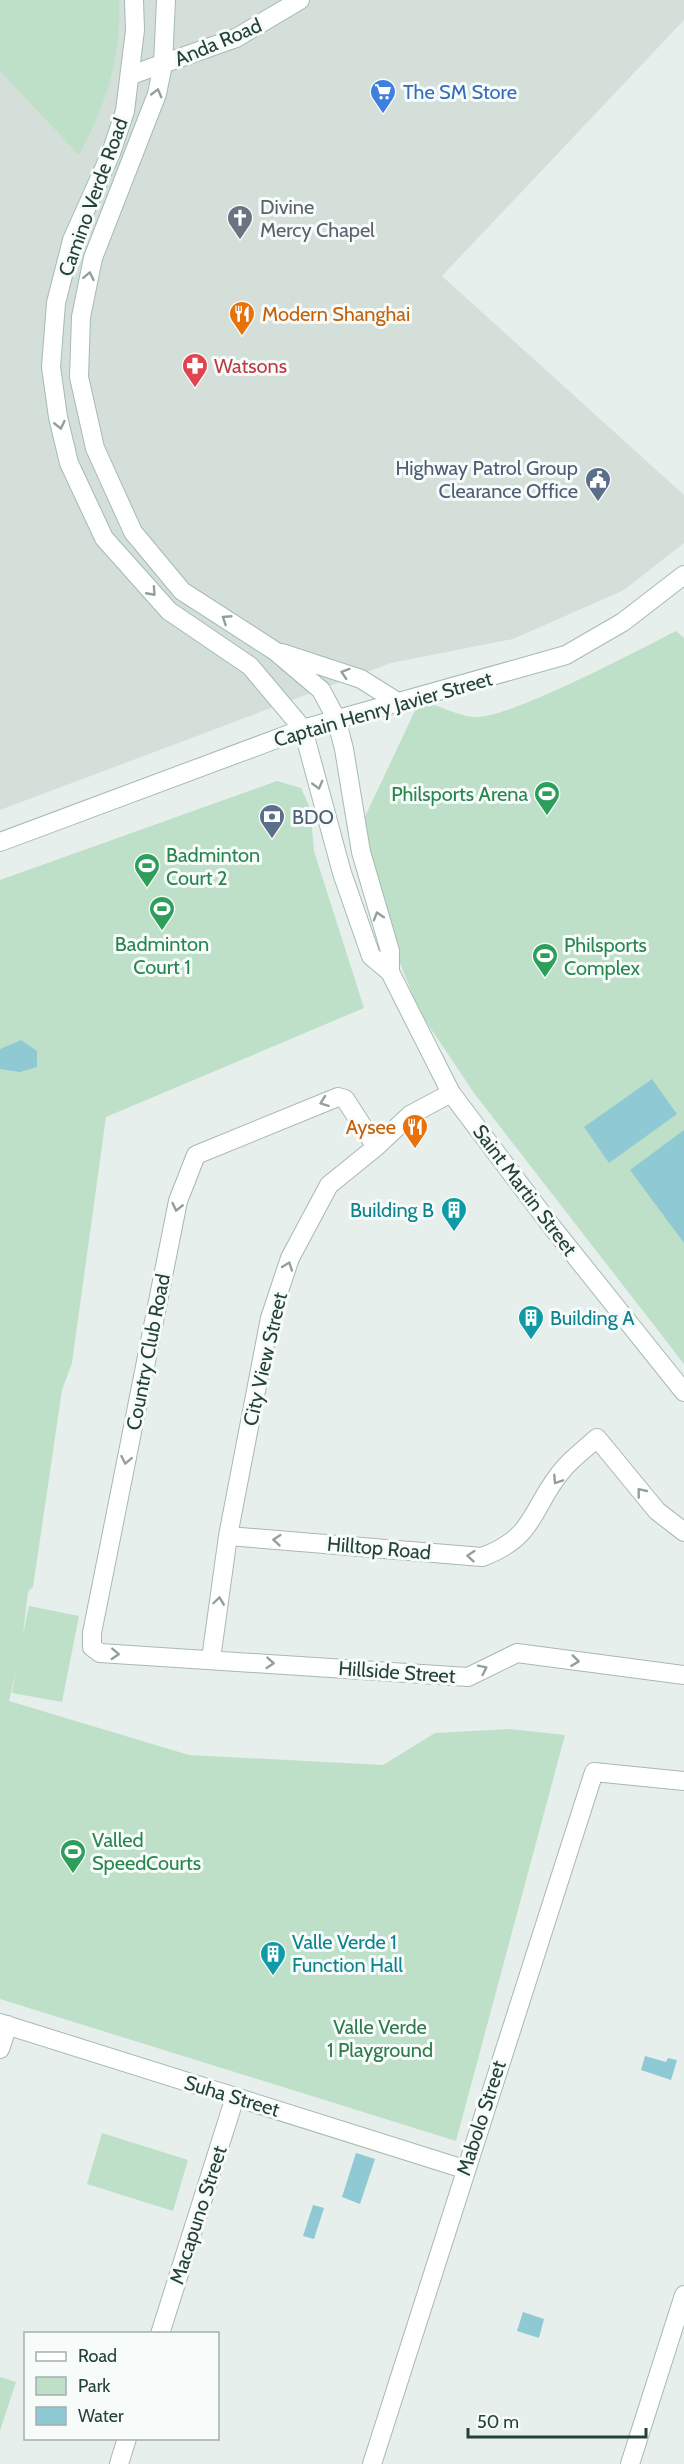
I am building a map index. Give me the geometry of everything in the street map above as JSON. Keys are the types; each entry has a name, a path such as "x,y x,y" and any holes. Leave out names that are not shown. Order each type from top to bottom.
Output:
{"street":[{"name":"Camino Verde Road","path":"134,0 135,30 125,111 111,153 72,240 56,303 51,367 58,417 69,464 104,538 169,611 250,666 303,729"},
{"name":"Camino Verde Road","path":"166,0 164,64 157,94 131,167 93,258 81,317 79,377 95,448 133,532 182,591 275,651 321,690 336,718"},
{"name":"Anda Road","path":"131,75 236,38 300,0"},
{"name":"Captain Henry Javier Street","path":"0,842 336,718 566,655 623,622 684,575"},
{"path":"275,651 361,679 396,701"},
{"name":"Saint Martin Street","path":"336,718 344,749 366,874 390,951 390,972"},
{"name":"Saint Martin Street","path":"303,729 342,873 371,956 390,972 451,1093 552,1227 684,1392"},
{"name":"City View Street","path":"211,1659 228,1536 270,1318 290,1258 328,1185 376,1147 410,1115 451,1093"},
{"name":"Country Club Road","path":"211,1659 100,1653 92,1647 92,1633 178,1201 196,1155 330,1099 345,1099 376,1147"},
{"name":"Hilltop Road","path":"228,1536 482,1557 504,1549 523,1533 565,1467 597,1438 657,1511 684,1532"},
{"name":"Hillside Street","path":"211,1659 468,1677 517,1653 684,1675"},
{"name":"Mabolo Street","path":"372,2464 464,2169 594,1772 684,1781"},
{"path":"0,2049 4,2024"},
{"name":"Suha Street","path":"4,2024 464,2169"},
{"name":"Macapuno Street","path":"161,2332 235,2097"},
{"path":"630,2464 684,2295"},
{"path":"119,2464 127,2440"}],"shaded area":[{"path":"0,0 684,0 684,20 442,276 684,495 684,543 624,590 513,639 391,663 0,810"}],"green space":[{"path":"0,0 119,0 115,62 104,99 79,155 0,71"},
{"name":"Philsports Complex","path":"676,631 684,638 684,1364 474,1093 419,1011 394,948 362,823 420,700 467,716 490,715 514,708 573,682"},
{"name":"Valle Verde 1 Playground","path":"277,781 301,788 310,808 314,851 364,1008 106,1117 72,1363 62,1390 33,1587 28,1592 23,1634 29,1606 79,1616 62,1702 12,1693 16,1671 9,1701 189,1755 383,1765 435,1733 509,1729 565,1735 456,2141 0,1999 0,880"},
{"path":"102,2133 188,2160 173,2211 87,2184"},
{"path":"0,2377 16,2382 0,2431"}],"water":[{"path":"21,1040 37,1051 37,1067 20,1072 0,1069 0,1049"},
{"path":"652,1079 677,1114 609,1163 584,1127"},
{"path":"684,1130 684,1243 630,1170"},
{"path":"645,2056 666,2062 668,2058 677,2060 671,2080 641,2070"},
{"path":"356,2153 375,2159 360,2204 342,2197"},
{"path":"313,2205 324,2208 314,2239 303,2236"},
{"path":"523,2312 544,2319 539,2338 517,2331"}],"place":[{"name":"The SM Store","path":"383,115"},
{"name":"Divine Mercy Chapel","path":"240,241"},
{"name":"Modern Shanghai","path":"242,337"},
{"name":"Watsons","path":"195,389"},
{"name":"Highway Patrol Group Clearance Office","path":"598,503"},
{"name":"Philsports Arena","path":"547,817"},
{"name":"BDO","path":"272,840"},
{"name":"Badminton Court 2","path":"147,889"},
{"name":"Badminton Court 1","path":"162,932"},
{"name":"Philsports Complex","path":"545,979"},
{"name":"Aysee","path":"415,1150"},
{"name":"Building B","path":"454,1233"},
{"name":"Building A","path":"531,1341"},
{"name":"Valled SpeedCourts","path":"73,1875"},
{"name":"Valle Verde 1 Function Hall","path":"273,1977"}]}
